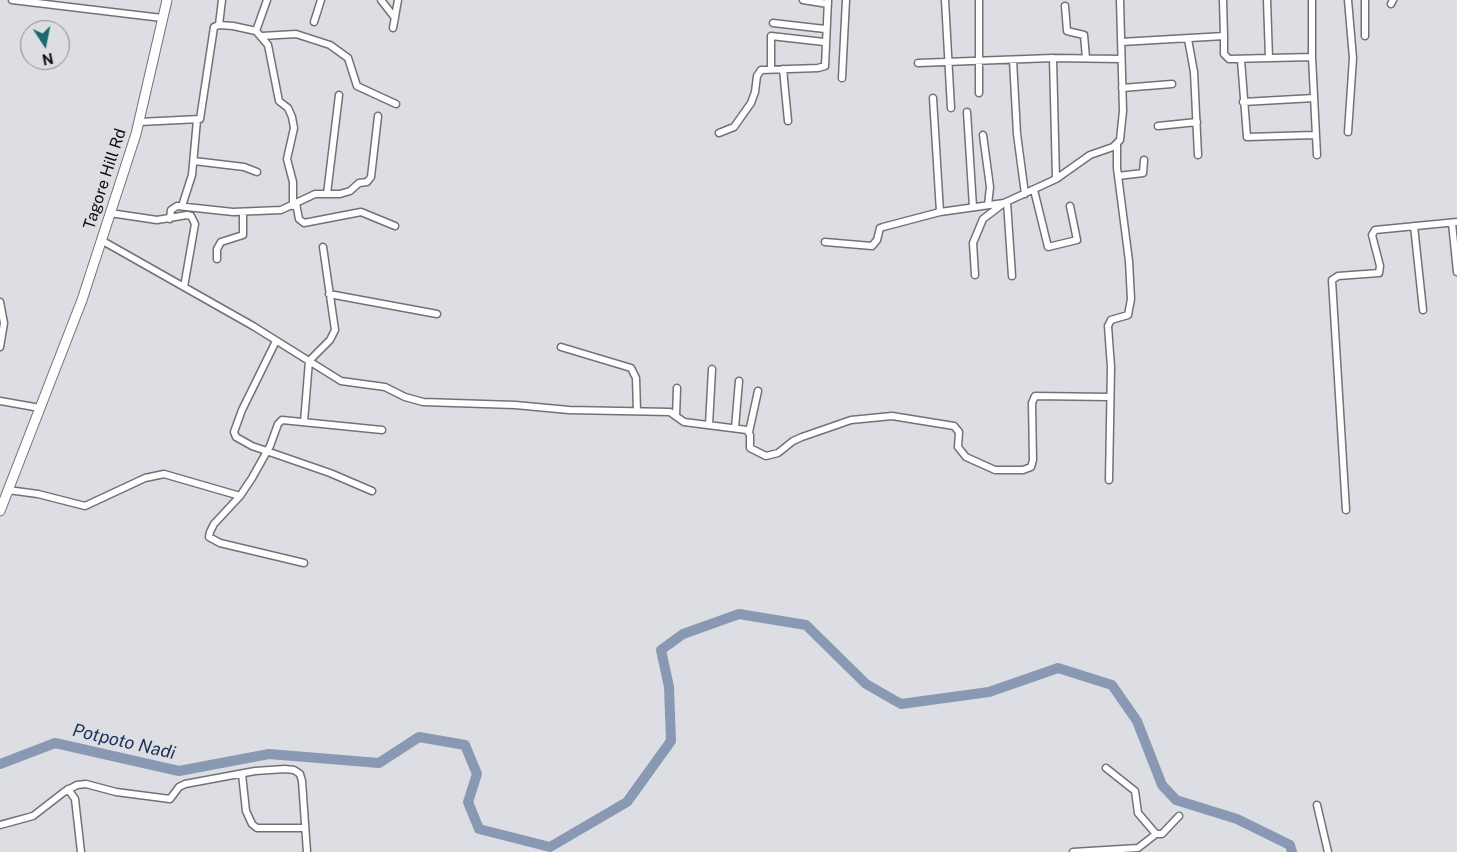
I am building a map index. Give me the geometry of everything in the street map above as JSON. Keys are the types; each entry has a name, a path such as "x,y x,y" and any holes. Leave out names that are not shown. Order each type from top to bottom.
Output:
{"main road":[{"name":"Tagore Hill Rd","path":"0,511 40,408 59,365 110,213 139,122 167,0"}],"street":[{"path":"12,0 162,18"},
{"path":"219,25 222,0"},
{"path":"256,31 268,0"},
{"path":"314,22 321,0"},
{"path":"381,0 395,18"},
{"path":"393,28 398,0"},
{"path":"719,133 734,127 753,98 759,72 771,69 822,68 825,64 824,42 828,2 803,0"},
{"path":"842,78 846,0"},
{"path":"945,0 951,108"},
{"path":"979,0 979,93"},
{"path":"1109,480 1109,322 1128,315 1130,285 1118,176 1117,144 1123,128 1120,0"},
{"path":"1223,0 1224,54 1226,58 1241,60 1312,56"},
{"path":"1266,0 1269,58"},
{"path":"1312,0 1314,135 1317,155"},
{"path":"1348,0 1353,58 1348,132"},
{"path":"1365,0 1365,36"},
{"path":"1065,6 1067,31 1084,35 1086,58"},
{"path":"773,23 825,29"},
{"path":"182,206 190,182 194,161 197,120 200,119 202,112 212,31 214,27 219,25 244,27 256,31 268,45 279,101 288,108 293,124 287,159 299,219 304,223 361,212 395,226"},
{"path":"262,36 296,34 330,45 348,58 357,86 396,104"},
{"path":"771,69 771,36 824,42"},
{"path":"1121,42 1224,36"},
{"path":"1188,39 1194,72 1198,156"},
{"path":"918,63 1053,58 1121,59"},
{"path":"1053,58 1056,179"},
{"path":"1014,60 1017,134 1025,194"},
{"path":"1241,60 1247,137 1314,135"},
{"path":"782,69 788,122"},
{"path":"1122,88 1172,84"},
{"path":"327,194 339,95"},
{"path":"933,98 940,212"},
{"path":"1243,102 1314,98"},
{"path":"967,112 973,207"},
{"path":"170,219 171,210 182,206 243,212 282,210 315,194 345,193 359,183 370,180 378,116"},
{"path":"139,122 197,120"},
{"path":"1158,126 1197,122"},
{"path":"983,135 990,187 988,205"},
{"path":"825,242 872,246 877,240 880,228 940,212 1006,202 1056,179 1090,155 1117,144"},
{"path":"1118,176 1143,173 1144,160"},
{"path":"194,161 244,167 257,172"},
{"path":"1034,190 1048,247 1077,240 1070,206"},
{"path":"975,275 972,248 977,231 984,219 1006,202"},
{"path":"1006,202 1012,276"},
{"path":"217,259 218,244 224,240 244,235 243,212"},
{"path":"110,213 151,220 170,219 187,215 194,220 187,289"},
{"path":"1346,510 1332,280 1338,276 1379,272 1380,266 1372,232 1378,229 1454,222 1457,272"},
{"path":"1414,226 1423,310"},
{"path":"101,240 198,295 342,381 385,386 405,397 423,402 515,405 569,410 670,412 684,422 735,428 749,432"},
{"path":"304,422 309,361 330,340 335,330 323,247"},
{"path":"329,294 437,314"},
{"path":"0,302 4,323 0,347"},
{"path":"276,341 247,398 234,432 238,440 267,452 330,473 372,491"},
{"path":"561,347 631,368 636,378 637,411"},
{"path":"709,425 712,369"},
{"path":"735,428 739,381"},
{"path":"676,416 677,388"},
{"path":"758,391 749,432 749,445 752,450 770,456 778,453 798,438 851,420 876,416 909,418 956,428 960,435 958,448 966,457 995,470 1024,470 1030,467 1033,460 1032,403 1035,396 1110,396"},
{"path":"0,401 40,408"},
{"path":"304,564 220,543 210,536 214,524 240,496 267,452 279,422 286,419 382,430"},
{"path":"8,490 38,494 84,506 145,478 164,474 240,496"},
{"path":"1106,768 1135,791 1138,813 1156,834"},
{"path":"0,825 33,816 68,789 86,784 116,792 170,799 185,784 285,769 300,774 304,793 306,852"},
{"path":"242,774 246,811 252,824 257,828 305,828"},
{"path":"68,789 75,799 81,852"},
{"path":"1317,805 1328,852"},
{"path":"1073,852 1138,848 1156,834 1162,834 1179,816"}],"waterway":[{"name":"Potpoto Nadi","path":"0,764 55,743 179,771 269,754 379,763 419,737 465,745 477,774 468,802 479,829 550,847 627,802 671,741 669,687 661,650 683,634 739,614 806,625 866,684 901,704 989,692 1058,668 1112,685 1137,721 1162,785 1176,800 1237,819 1290,845 1292,852"}]}
